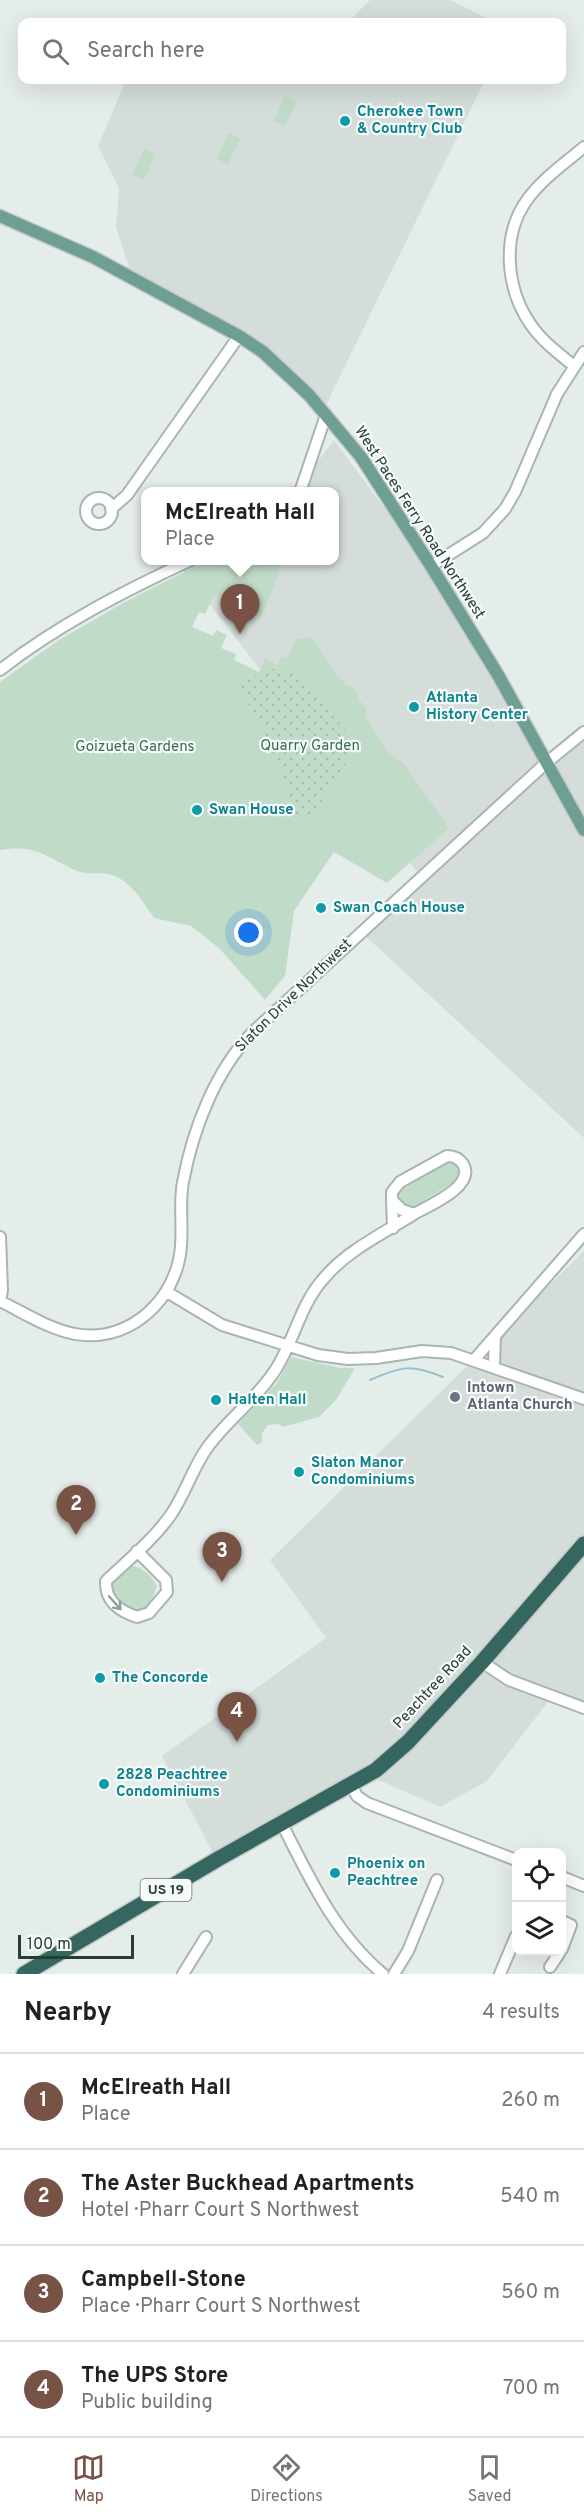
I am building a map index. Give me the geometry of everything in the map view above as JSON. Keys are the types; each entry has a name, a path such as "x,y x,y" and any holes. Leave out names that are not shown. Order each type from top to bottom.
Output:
{"highway":[{"name":"Peachtree Road","path":"282,1824 376,1770 391,1758 482,1662 584,1544"},
{"name":"US 19","path":"34,1972 98,1930 282,1824"}],"main road":[{"name":"West Paces Ferry Road Northwest","path":"0,216 93,257 239,336 263,352 295,380 361,457 498,675 584,830"}],"street":[{"path":"574,366 541,338 526,316 515,290 509,249 516,220 527,200 541,184 584,147"},
{"path":"111,509 127,495 239,336"},
{"path":"431,566 483,532 505,509 515,492 557,394 584,352"},
{"path":"302,487 326,415"},
{"path":"0,670 57,629 133,588 182,565"},
{"name":"Slaton Drive Northwest","path":"0,1302 59,1330 95,1335 117,1331 136,1322 153,1309 167,1293 175,1275 180,1257 180,1200 186,1166 212,1092 231,1057 253,1032 546,763 584,732"},
{"path":"137,1551 166,1580 167,1592 149,1613 137,1617 113,1605 105,1590 106,1581 170,1517 206,1449 265,1385 287,1346 305,1303 326,1275 350,1254 393,1228 461,1185 466,1173 460,1160 452,1156 442,1157 396,1186 392,1192 393,1228"},
{"path":"392,1200 402,1210 414,1214"},
{"path":"474,1360 584,1234"},
{"path":"0,1237 0,1302"},
{"path":"167,1293 222,1325 318,1355 348,1359 429,1351 451,1353 584,1399"},
{"path":"494,1367 495,1337"},
{"path":"482,1662 509,1680 584,1708"},
{"path":"351,1785 357,1796 367,1803 512,1858"},
{"path":"282,1824 331,1916 349,1941 383,1974"},
{"path":"566,1879 584,1886"},
{"path":"394,1974 408,1951 437,1880"},
{"path":"566,1924 571,1926 566,1938"},
{"path":"183,1974 206,1938"},
{"path":"500,1974 512,1946"},
{"path":"550,1967 557,1956"}],"shaded area":[{"path":"370,0 450,0 487,18 352,18"},
{"path":"124,84 483,84 325,407 241,345 132,276 116,227 119,188 98,146"},
{"path":"334,440 424,561 551,767 584,738 584,1138 361,932 418,873 179,565 339,565 339,487 302,487 305,478"},
{"path":"584,1251 584,1713 554,1694 487,1781 440,1807 363,1773 214,1859 212,1851 162,1756 326,1638 270,1560"}],"green space":[{"path":"285,96 297,101 285,127 273,121"},
{"path":"228,133 240,139 228,164 217,159"},
{"path":"144,149 155,154 144,180 132,175"},
{"name":"Goizueta Gardens","path":"198,565 280,565 277,579 261,617 233,604 231,608 227,606 229,602 214,595 205,614 199,612 192,627 213,636 216,630 227,635 221,648 236,654 234,660 259,672 265,659 277,665 282,656 288,658 296,639 312,637 338,678 340,677 359,695 358,699 366,708 366,718 387,751 404,764 449,828 387,883 334,852 294,911 285,976 265,1000 219,948 191,926 154,918 136,893 119,878 107,874 79,872 31,850 0,850 0,682 59,640 123,603"},
{"name":"Quarry Garden","path":"269,669 283,669 296,674 348,733 349,748 346,764 329,785 320,805 309,815 295,816 271,748 236,684"},
{"path":"449,1162 459,1166 461,1174 455,1181 411,1209 402,1207 396,1196 401,1186"},
{"path":"291,1357 341,1368 355,1368 336,1400 319,1417 283,1427 278,1424 268,1425 262,1433 262,1442 257,1445 238,1424 277,1383"},
{"path":"132,1566 147,1573 157,1586 151,1602 138,1613 128,1611 111,1594 117,1577"}],"waterway":[{"path":"370,1380 406,1368 423,1370 443,1377"}],"place":[{"name":"Cherokee Town & Country Club","path":"345,121"},
{"name":"McElreath Hall","path":"240,634"},
{"name":"Atlanta History Center","path":"414,707"},
{"name":"Swan House","path":"197,810"},
{"name":"Swan Coach House","path":"321,908"},
{"name":"Intown Atlanta Church","path":"455,1397"},
{"name":"Halten Hall","path":"216,1400"},
{"name":"Slaton Manor Condominiums","path":"299,1472"},
{"name":"The Aster Buckhead Apartments","path":"76,1535"},
{"name":"Campbell-Stone","path":"222,1582"},
{"name":"The Concorde","path":"100,1678"},
{"name":"The UPS Store","path":"237,1742"},
{"name":"2828 Peachtree Condominiums","path":"104,1784"},
{"name":"Phoenix on Peachtree","path":"335,1873"}]}
